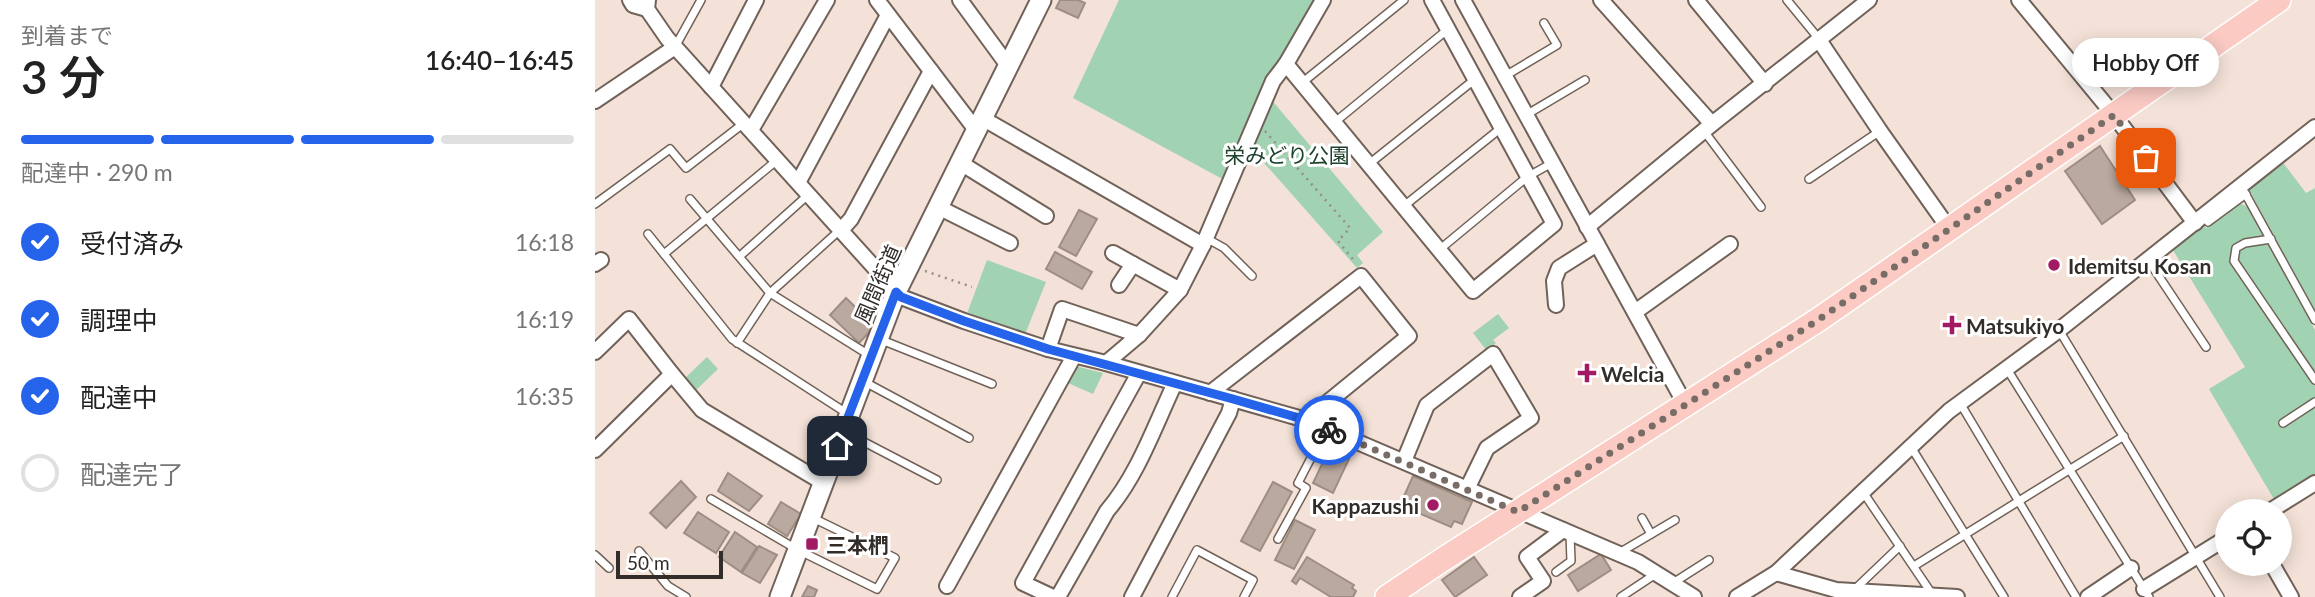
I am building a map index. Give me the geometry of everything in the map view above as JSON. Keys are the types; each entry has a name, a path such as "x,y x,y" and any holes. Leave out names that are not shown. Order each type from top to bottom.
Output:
{"main road":[{"path":"1387,597 1818,320 2279,0"}],"street":[{"path":"630,0 633,5 647,4 675,47 776,161 799,181 901,297 1048,349 1306,420 1619,554 1658,572 1694,597"},
{"path":"711,87 756,0"},
{"path":"748,127 827,0"},
{"path":"877,0 931,71 979,124 1204,242"},
{"path":"960,0 1009,67"},
{"name":"風間街道","path":"780,597 896,292 1041,0"},
{"path":"1106,363 1139,335 1180,290 1204,242 1273,81 1286,64 1323,0"},
{"path":"1286,64 1304,82 1334,123 1473,291 1554,224 1432,0"},
{"path":"1463,0 1685,404"},
{"path":"1601,0 1708,127"},
{"path":"1696,0 1765,84"},
{"path":"1587,227 1869,0"},
{"path":"2019,0 2201,222"},
{"path":"799,181 888,15"},
{"path":"1819,40 1950,230"},
{"path":"595,101 675,47"},
{"path":"842,229 851,219 931,71"},
{"path":"1737,597 1776,573 1949,411 2243,190 2315,127"},
{"path":"959,162 1047,216"},
{"path":"938,207 1010,243"},
{"path":"1556,304 1554,281 1559,268 1597,244"},
{"path":"1635,312 1730,244"},
{"path":"1113,253 1180,290"},
{"path":"1119,285 1133,264"},
{"path":"1210,393 1361,276 1409,336 1306,420"},
{"path":"1048,349 1062,309 1139,335"},
{"path":"595,352 629,319 702,410 822,482"},
{"path":"1404,461 1427,405 1493,354 1531,418 1487,448 1467,489"},
{"path":"947,586 1074,356"},
{"path":"1139,373 1023,583 1056,597 1132,472 1175,383"},
{"path":"595,450 672,374"},
{"path":"1132,597 1229,413 1233,399"},
{"path":"2289,499 2315,483"},
{"path":"1520,597 1543,581 1527,557 1566,532"},
{"path":"2146,593 2215,545"},
{"path":"2088,597 2131,568"},
{"path":"1776,573 1836,590 1957,597"},
{"path":"2279,576 2291,597"}],"lane":[{"path":"675,47 701,0"},
{"path":"1304,82 1405,0"},
{"path":"1787,0 1819,40"},
{"path":"1505,77 1557,45 1543,23"},
{"path":"1334,123 1448,29"},
{"path":"1369,164 1474,79"},
{"path":"1526,115 1585,79"},
{"path":"595,204 670,149 686,168 748,127"},
{"path":"1708,127 1761,207"},
{"path":"1404,206 1502,128"},
{"path":"1809,179 1880,131"},
{"path":"664,254 776,161"},
{"path":"1439,250 1527,177 1552,163"},
{"path":"2243,190 2315,320"},
{"path":"740,256 809,194"},
{"path":"690,199 770,293 875,348 992,384"},
{"path":"737,342 770,293 842,229"},
{"path":"648,234 731,339 846,423 937,480"},
{"path":"2270,239 2245,243 2236,248 2234,261 2315,380"},
{"path":"1204,242 1224,248 1251,276"},
{"path":"2148,260 2206,347"},
{"path":"2059,330 2220,597"},
{"path":"2007,369 2146,593"},
{"path":"863,380 969,438"},
{"path":"2283,423 2315,402"},
{"path":"1960,403 2076,597"},
{"path":"1278,539 1306,488 1298,483 1326,429"},
{"path":"1914,566 2124,436"},
{"path":"1911,447 2004,597"},
{"path":"1863,492 1932,595"},
{"path":"711,499 798,550 877,589 894,558 810,517"},
{"path":"1642,518 1651,534"},
{"path":"1619,554 1675,520"},
{"path":"1556,572 1571,561 1566,532"},
{"path":"1854,591 1900,545"},
{"path":"1172,597 1197,550 1253,580 1244,597"},
{"path":"639,551 668,586 686,597"},
{"path":"595,555 609,568"},
{"path":"1673,583 1709,560"},
{"path":"1621,597 1658,572"}],"path":[{"path":"1256,121 1350,228 1338,241 1361,268 1361,276"},
{"path":"909,265 972,287"}],"green space":[{"path":"1119,0 1318,0 1226,181 1073,98"},
{"name":"栄みどり公園","path":"1270,98 1383,232 1357,255 1363,263 1357,268 1250,147"},
{"path":"2281,160 2306,193 2315,188 2315,311 2248,188"},
{"path":"2239,203 2248,207 2315,330 2315,474 2278,499 2274,499 2209,389 2245,367 2171,247 2201,222 2206,228"},
{"path":"987,260 1046,282 1024,337 965,319"},
{"path":"1498,314 1509,328 1493,340 1496,343 1487,351 1473,333"},
{"path":"707,357 718,369 695,391 685,378"},
{"path":"1075,366 1103,373 1093,394 1068,383"}],"building":[{"path":"1060,0 1078,0 1085,3 1078,18 1056,8"},
{"path":"2100,146 2135,200 2102,224 2065,171"},
{"path":"1079,210 1097,219 1076,256 1059,247"},
{"path":"1055,252 1092,272 1082,289 1046,269"},
{"path":"846,298 875,326 859,343 830,315"},
{"path":"1335,437 1355,446 1333,493 1313,483"},
{"path":"728,473 762,496 749,511 718,491"},
{"path":"1413,476 1472,502 1462,524 1454,521 1451,527 1400,505"},
{"path":"681,481 696,497 666,528 650,513"},
{"path":"1273,482 1292,492 1260,551 1241,541"},
{"path":"781,502 801,514 787,536 768,524"},
{"path":"698,512 729,532 716,553 684,533"},
{"path":"1295,520 1315,530 1294,569 1275,560"},
{"path":"735,532 757,547 741,572 719,557"},
{"path":"759,546 777,555 760,583 742,573"},
{"path":"1601,554 1611,570 1578,591 1568,575"},
{"path":"1307,557 1354,585 1352,588 1356,591 1353,597 1331,597 1300,578 1296,584 1292,581"},
{"path":"1474,557 1487,575 1455,597 1442,580"},
{"path":"808,586 817,590 814,597 802,597"}],"way so far":[{"path":"1329,430 1518,512 1818,320 2114,115 2146,158"}],"place":[{"name":"Hobby Off","path":"2146,158"},
{"name":"Idemitsu Kosan","path":"2054,265"},
{"name":"Matsukiyo","path":"1952,325"},
{"name":"Welcia","path":"1587,373"},
{"name":"Kappazushi","path":"1433,505"},
{"name":"三本椚","path":"812,544"}],"route":[{"path":"837,446 896,292 901,297 964,321 1048,349 1306,420 1329,430"}]}
